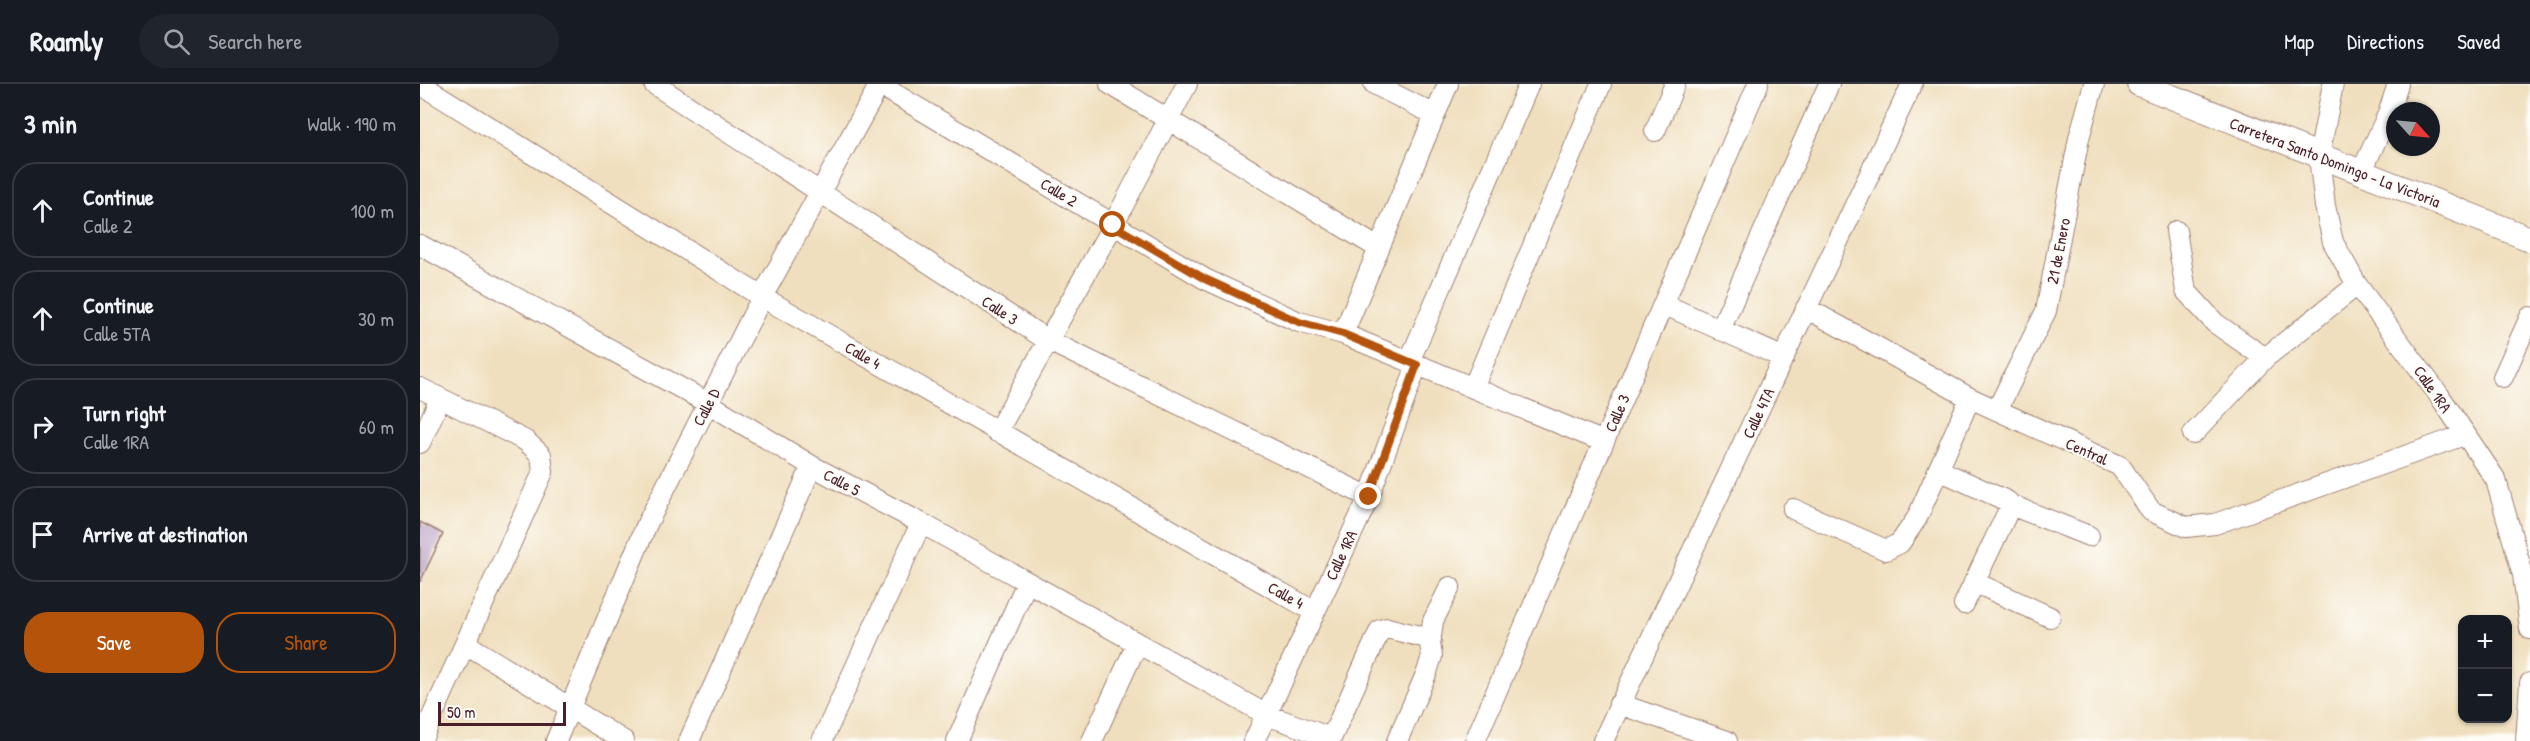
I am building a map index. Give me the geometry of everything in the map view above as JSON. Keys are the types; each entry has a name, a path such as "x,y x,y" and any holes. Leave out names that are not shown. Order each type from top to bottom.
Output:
{"main road":[{"name":"Carretera Santo Domingo - La Victoria","path":"2139,84 2172,90 2319,157 2362,171 2530,240"}],"street":[{"name":"Calle 4","path":"420,84 762,297 1315,612"},
{"name":"Calle 3","path":"654,84 1047,340 1369,497"},
{"name":"Calle D","path":"556,741 647,524 762,297 879,84"},
{"name":"Calle 2","path":"879,84 1205,279 1299,322 1343,334 1604,442"},
{"path":"1110,84 1378,248"},
{"path":"997,432 1113,225 1187,84"},
{"path":"1374,84 1435,115"},
{"path":"1343,334 1448,84"},
{"name":"Calle 1RA","path":"1254,741 1369,497 1413,363 1529,84"},
{"path":"1473,388 1601,84"},
{"path":"1655,131 1675,84"},
{"name":"Calle 3","path":"1475,741 1758,84"},
{"path":"1720,330 1829,84"},
{"name":"Calle 4TA","path":"1603,741 1912,84"},
{"name":"21 de Enero","path":"1997,410 2046,311 2079,138 2094,84"},
{"name":"Calle 1RA","path":"2333,84 2319,157 2325,206 2333,242 2357,285 2439,395 2496,480 2526,573 2530,629"},
{"path":"2362,171 2388,114 2398,84"},
{"path":"2176,231 2186,291 2215,323 2265,358"},
{"name":"Calle 5","path":"420,245 708,403 812,466 921,523 1267,715 1331,740"},
{"path":"2193,434 2265,358 2357,285"},
{"path":"1664,304 1784,358"},
{"name":"Central","path":"1806,308 1970,398 2120,466 2151,511 2186,527 2215,524 2464,435"},
{"path":"2503,377 2530,316"},
{"path":"420,388 526,441 542,454 543,472 421,741"},
{"path":"1793,509 1886,550 1900,543 1917,518 1970,398"},
{"path":"420,443 440,399"},
{"path":"689,741 812,466"},
{"path":"1939,470 2007,501 2011,505 2089,536"},
{"path":"1964,604 2011,505"},
{"path":"822,741 921,523"},
{"path":"957,741 1027,582"},
{"path":"1974,582 2050,617"},
{"path":"1397,741 1432,656 1433,621 1450,587"},
{"path":"1331,740 1380,630 1386,628 1431,639"},
{"path":"466,644 570,710 624,741"},
{"path":"1092,741 1137,644"},
{"path":"2526,741 2530,683"},
{"path":"1619,704 1727,741"}],"building":[{"path":"420,522 443,534 420,582"}],"route":[{"path":"1113,225 1205,279 1299,322 1343,334 1417,365 1369,497"}]}
